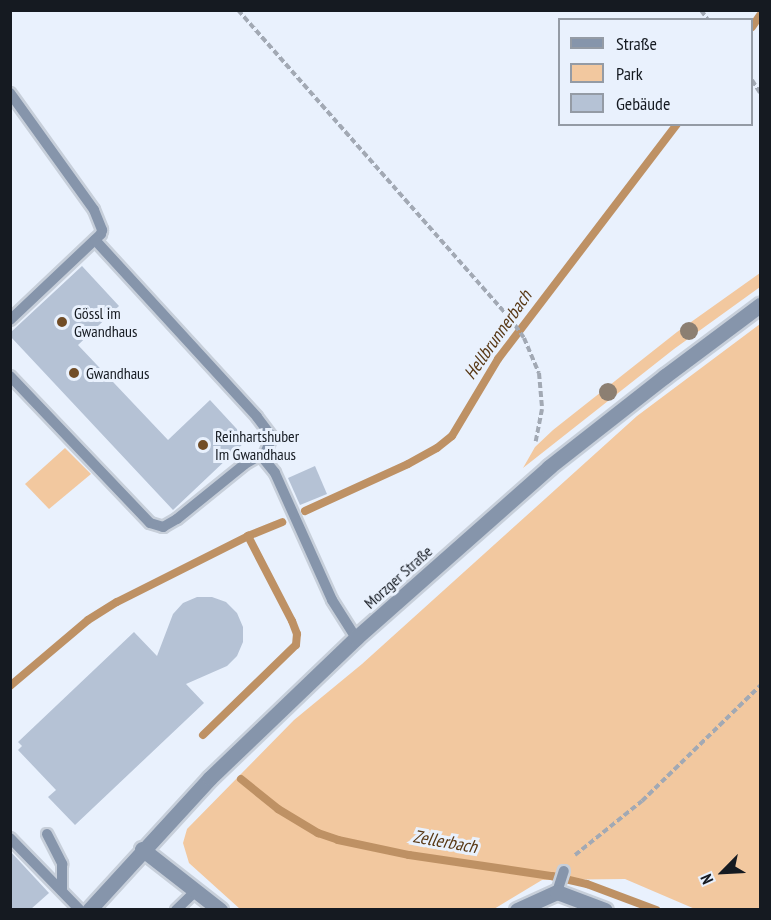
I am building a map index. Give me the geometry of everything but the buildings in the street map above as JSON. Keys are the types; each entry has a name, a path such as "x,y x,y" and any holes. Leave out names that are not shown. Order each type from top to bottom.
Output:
{"street":[{"name":"Morzger Straße","path":"89,909 142,849 218,770 356,638 549,467 760,305"},
{"path":"142,849 220,909"},
{"path":"517,909 558,888 605,909"}],"lane":[{"path":"10,93 94,210 102,230 95,240 10,320"},
{"path":"95,240 257,417 272,437 263,458"},
{"path":"10,376 150,523 163,527 177,519 245,464 257,457 263,458 275,473 332,600 356,638"},
{"path":"47,834 62,864 62,891"},
{"path":"10,838 80,909"},
{"path":"558,888 564,871"},
{"path":"176,909 196,891"}],"path":[{"path":"238,10 510,318 524,338 539,373 542,393 536,441"},
{"path":"564,871 575,855 642,801 760,686"}],"green space":[{"path":"760,273 760,287 674,349 523,468 535,447 553,430 677,332"},
{"path":"760,324 760,909 695,909 625,879 542,880 494,909 240,909 189,863 183,843 187,829 294,720 362,664 637,416"},
{"path":"65,448 91,474 49,509 25,484"}],"waterway":[{"name":"Hellbrunnerbach","path":"753,26 760,15"},
{"name":"Hellbrunnerbach","path":"305,511 408,464 437,448 452,436 498,359 675,126"},
{"name":"Hellbrunnerbach","path":"10,686 88,620 117,602 248,536 282,522"},
{"name":"Zellerbach","path":"203,735 296,645 297,634 292,621 248,536"},
{"name":"Zellerbach","path":"241,779 278,809 318,833 338,840 409,855 552,876 587,884 656,910"}],"place":[{"name":"Gössl im Gwandhaus","path":"62,322"},
{"name":"Gwandhaus","path":"74,373"},
{"name":"Reinhartshuber Im Gwandhaus","path":"203,445"}]}
